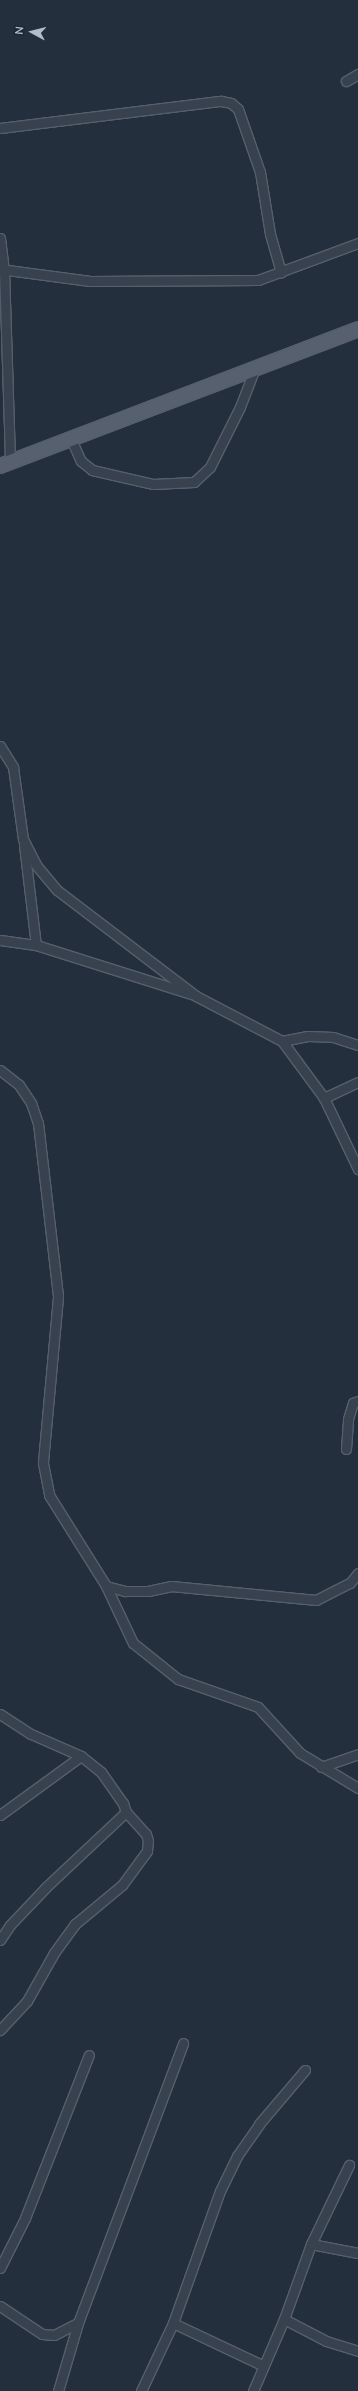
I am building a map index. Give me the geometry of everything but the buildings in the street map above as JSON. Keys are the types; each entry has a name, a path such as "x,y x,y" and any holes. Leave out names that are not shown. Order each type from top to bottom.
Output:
{"main road":[{"path":"5,464 358,329"}],"street":[{"path":"346,81 358,74"},
{"path":"0,128 221,101 231,104 238,109 260,172 270,234 281,272"},
{"path":"0,238 2,269 5,464"},
{"path":"2,269 90,280 230,282 258,280 358,244"},
{"path":"71,439 81,461 92,470 153,484 194,482 210,467 240,407 255,368"},
{"path":"0,746 13,767 36,945"},
{"path":"23,839 36,865 57,890 196,996 282,1041 324,1098 358,1169"},
{"path":"0,940 36,945 196,996"},
{"path":"282,1041 308,1036 333,1037 358,1045"},
{"path":"0,1070 19,1085 31,1103 38,1123 58,1297 43,1463 44,1478 49,1495 106,1586 133,1643 178,1680 258,1707 300,1753 358,1788"},
{"path":"324,1098 358,1082"},
{"path":"346,1449 348,1419 353,1403 358,1401"},
{"path":"106,1586 125,1591 148,1591 171,1586 316,1600 350,1583 358,1573"},
{"path":"0,1714 31,1734 81,1756 101,1772 123,1804 126,1812 146,1834 147,1851 122,1885 75,1924 54,1953 27,2001 0,2030"},
{"path":"321,1767 358,1754"},
{"path":"0,1815 81,1756"},
{"path":"0,1940 10,1925 46,1887 126,1812"},
{"path":"58,2391 78,2323 183,2043"},
{"path":"0,2268 25,2218 89,2055"},
{"path":"140,2391 173,2323 220,2191 237,2156 259,2124 305,2070"},
{"path":"253,2391 262,2365 284,2319 311,2244 349,2164"},
{"path":"311,2244 358,2253"},
{"path":"0,2306 42,2334 54,2335 78,2323"},
{"path":"284,2319 326,2341 358,2351"},
{"path":"173,2323 262,2365"}]}
